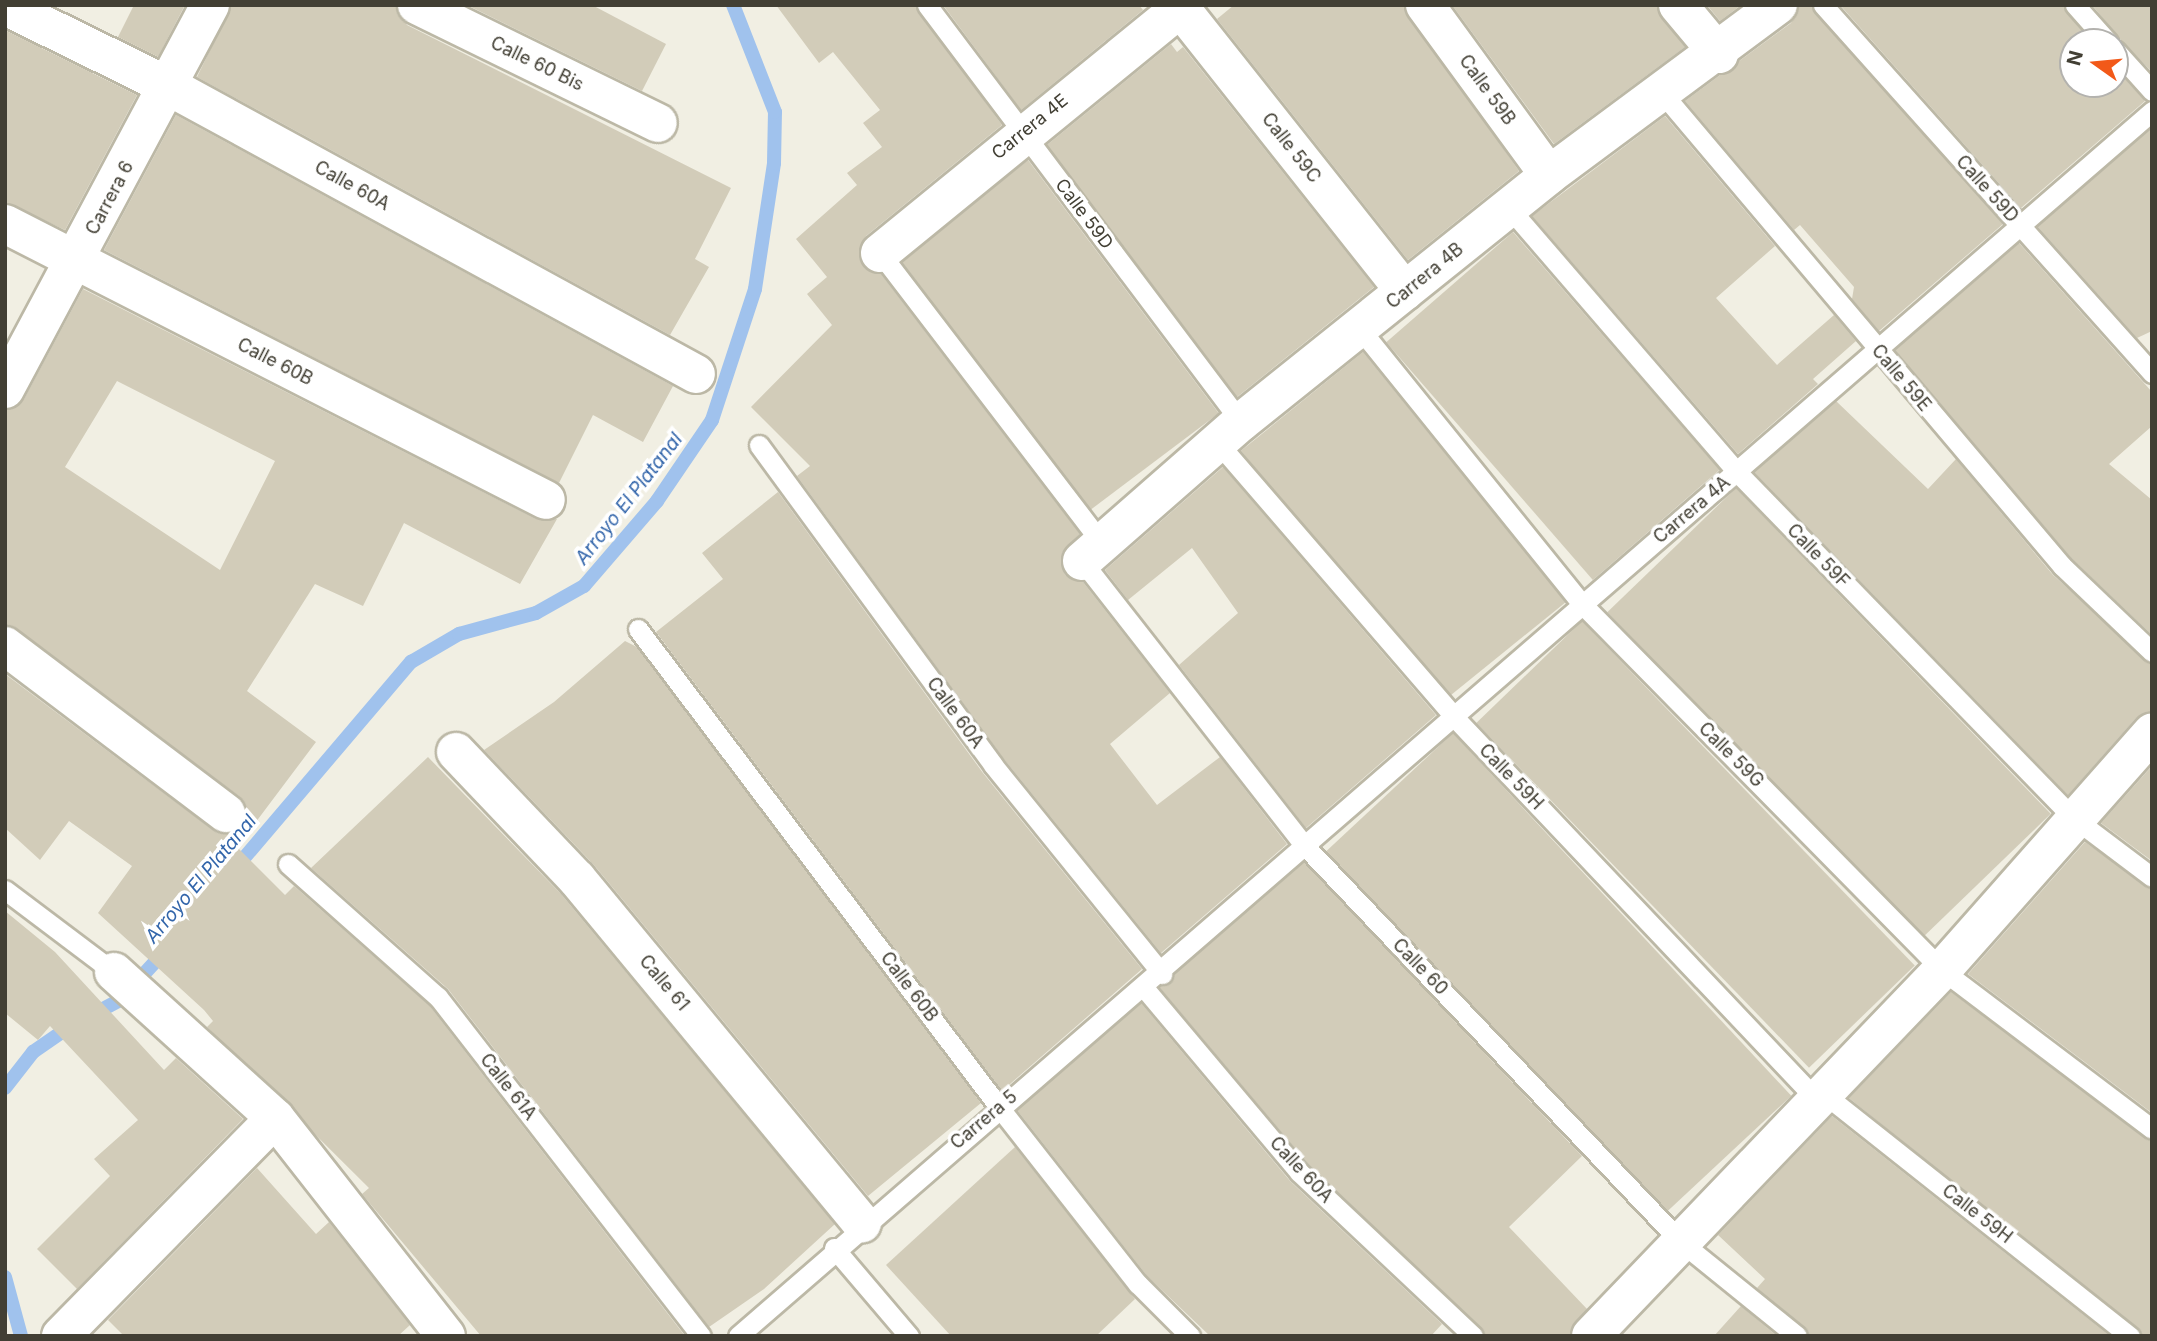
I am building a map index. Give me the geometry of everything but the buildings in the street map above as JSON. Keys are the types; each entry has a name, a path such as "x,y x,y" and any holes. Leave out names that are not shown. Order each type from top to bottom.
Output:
{"street":[{"name":"Carrera 6","path":"5,389 170,87 210,5"},
{"name":"Calle 60 Bis","path":"417,5 658,123"},
{"name":"Calle 59B","path":"1425,5 1549,175"},
{"path":"1678,5 1719,54"},
{"name":"Carrera 4B","path":"1092,552 1229,433 1549,175 1719,54 1778,5"},
{"name":"Calle 60A","path":"5,6 170,87 696,374"},
{"name":"Carrera 4E","path":"880,253 1022,132 1181,6"},
{"name":"Calle 59C","path":"1181,6 1405,291"},
{"name":"Calle 60B","path":"5,223 546,500"},
{"path":"5,646 226,814"},
{"path":"1591,1336 1942,970 2152,733"},
{"name":"Calle 61","path":"456,752 578,879 848,1235"},
{"path":"114,972 275,1118 446,1336"},
{"path":"61,1336 275,1118"}],"lane":[{"name":"Calle 59D","path":"927,5 1022,132 1229,433"},
{"name":"Calle 59D","path":"1823,5 2152,373"},
{"path":"2075,5 2096,28"},
{"path":"2129,66 2152,91"},
{"name":"Calle 59E","path":"1663,94 2062,566 2152,652"},
{"name":"Carrera 4A","path":"1233,909 2152,111"},
{"name":"Calle 59F","path":"1510,209 1737,472 2075,818 2152,877"},
{"name":"Calle 60","path":"880,253 1304,845 1681,1242 1797,1336"},
{"name":"Calle 59G","path":"1360,329 1582,604 1942,970 2152,1129"},
{"name":"Calle 59H","path":"1229,433 1455,718 1820,1096 2130,1336"},
{"name":"Calle 60A","path":"759,445 993,765 1162,974"},
{"name":"Calle 60B","path":"638,629 999,1107 1138,1284 1190,1336"},
{"name":"Calle 61A","path":"288,864 438,997 701,1336"},
{"path":"5,890 114,972"},
{"name":"Carrera 5","path":"738,1336 848,1235 999,1107 1145,989 1233,909"},
{"name":"Calle 60A","path":"1145,989 1299,1172 1473,1336"},
{"name":"Calle 61","path":"848,1235 909,1336"}],"waterway":[{"name":"Arroyo El Platanal","path":"233,871 411,662 459,634 536,613 584,586 657,501 712,420 755,289 774,163 775,112 733,5"},
{"name":"Arroyo El Platanal","path":"90,1016 120,1000 166,950"},
{"name":"Arroyo El Platanal","path":"5,1088 33,1052 72,1025"},
{"name":"Arroyo El Platanal","path":"5,1277 21,1336"}]}
